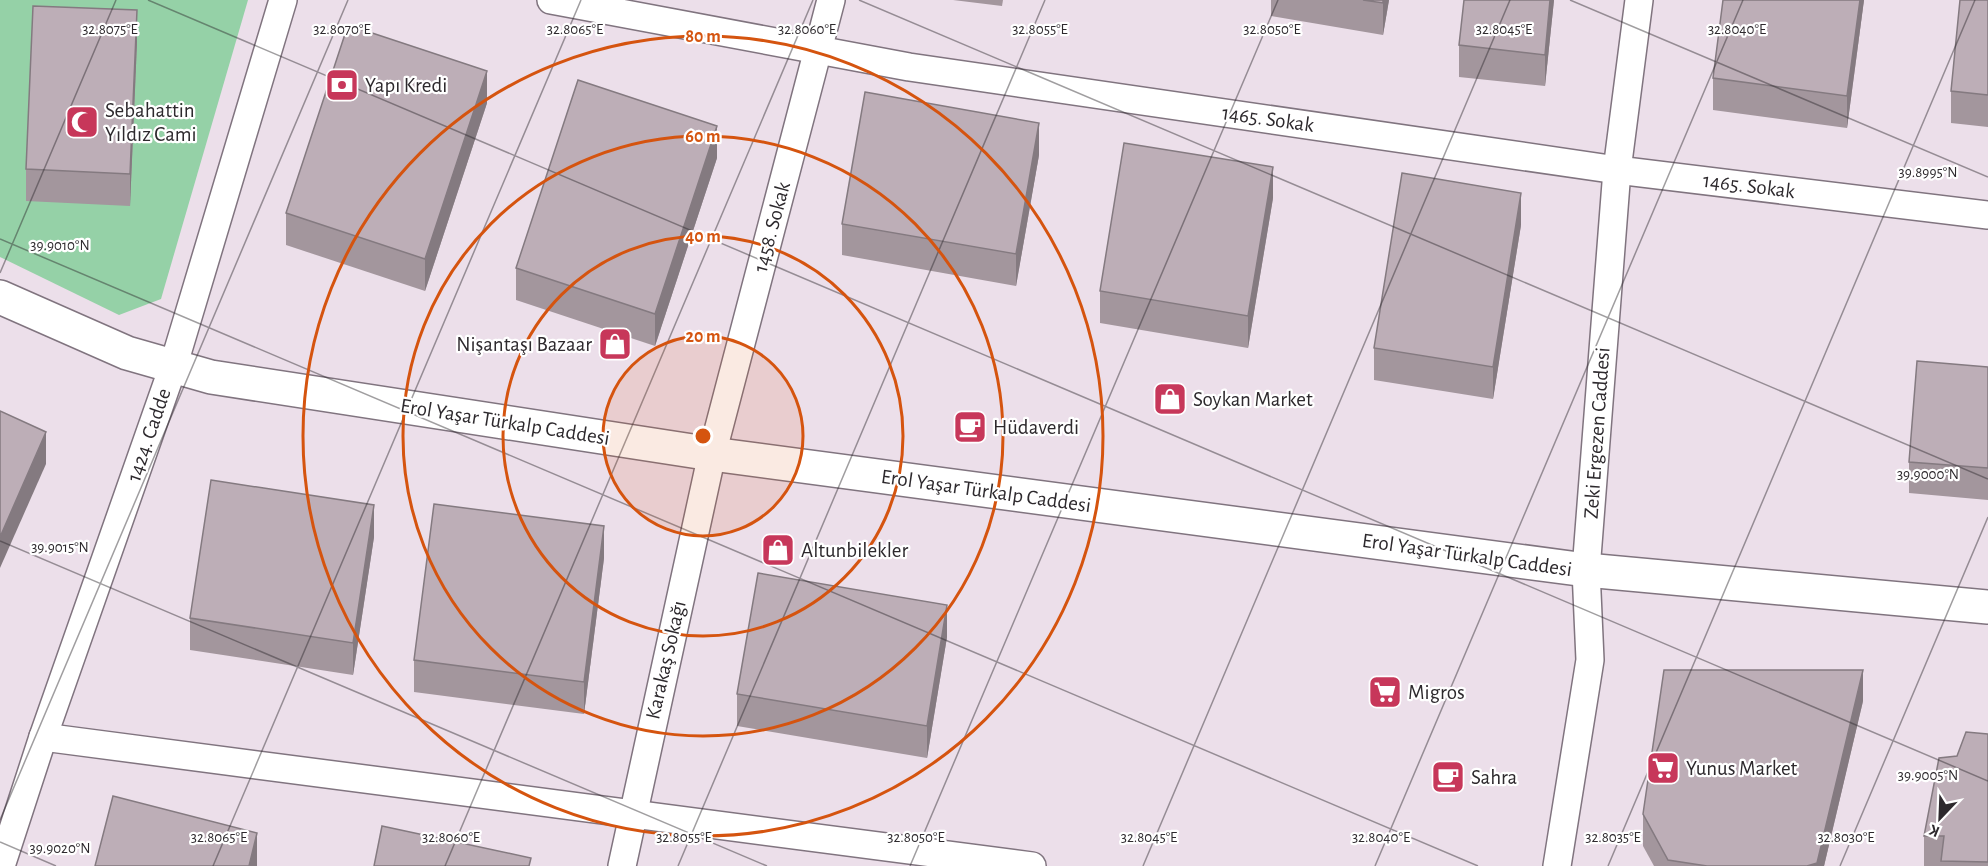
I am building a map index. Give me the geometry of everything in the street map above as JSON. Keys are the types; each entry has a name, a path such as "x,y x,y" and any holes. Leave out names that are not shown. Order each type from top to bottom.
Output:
{"street":[{"name":"1424. Cadde","path":"1,866 43,737 174,367 283,0"},
{"name":"1465. Sokak","path":"551,0 909,68 1617,170 1988,215"},
{"name":"1458. Sokak","path":"712,454 820,50 831,0"},
{"name":"Zeki Ergezen Caddesi","path":"1557,866 1590,660 1586,570 1617,170 1640,0"},
{"name":"Erol Yaşar Türkalp Caddesi","path":"0,297 127,353 211,376 712,454 1586,570 1988,607"},
{"name":"Karakaş Sokağı","path":"622,866 712,454"},
{"path":"43,737 1032,866"}],"green space":[{"path":"0,0 248,0 161,299 119,315 0,257"}],"building":[{"path":"1363,0 1383,0 1383,3"},
{"path":"1464,0 1550,0 1545,55 1459,45"},
{"path":"1723,0 1860,0 1847,96 1713,78"},
{"path":"1960,0 1988,0 1988,95 1951,91"},
{"name":"Sebahattin Yıldız Cami","path":"33,6 137,10 130,174 26,169"},
{"path":"348,25 487,71 425,259 286,213"},
{"path":"578,80 717,126 655,314 516,268"},
{"path":"865,92 1039,123 1016,254 842,224"},
{"path":"1124,143 1273,167 1248,316 1100,291"},
{"path":"1402,173 1521,193 1493,367 1374,348"},
{"path":"1917,361 1988,367 1988,468 1909,462"},
{"path":"0,411 46,432 0,537"},
{"path":"211,480 374,505 353,643 190,618"},
{"path":"434,504 604,526 584,682 414,660"},
{"path":"758,573 947,605 927,726 737,694"},
{"path":"1664,670 1863,670 1817,863 1807,866 1707,866 1668,860 1643,814"},
{"path":"1966,732 1988,734 1988,862 1941,861 1944,836 1924,836 1939,758 1957,756"},
{"path":"113,796 257,833 249,866 95,866"},
{"path":"382,826 531,858 529,866 374,866"}],"place":[{"name":"Yapı Kredi","path":"342,85"},
{"name":"Sebahattin Yıldız Cami","path":"82,122"},
{"name":"Nişantaşı Bazaar","path":"615,344"},
{"name":"Soykan Market","path":"1170,399"},
{"name":"Hüdaverdi","path":"970,427"},
{"name":"Altunbilekler","path":"778,550"},
{"name":"Migros","path":"1385,692"},
{"name":"Yunus Market","path":"1663,768"},
{"name":"Sahra","path":"1448,777"}]}
